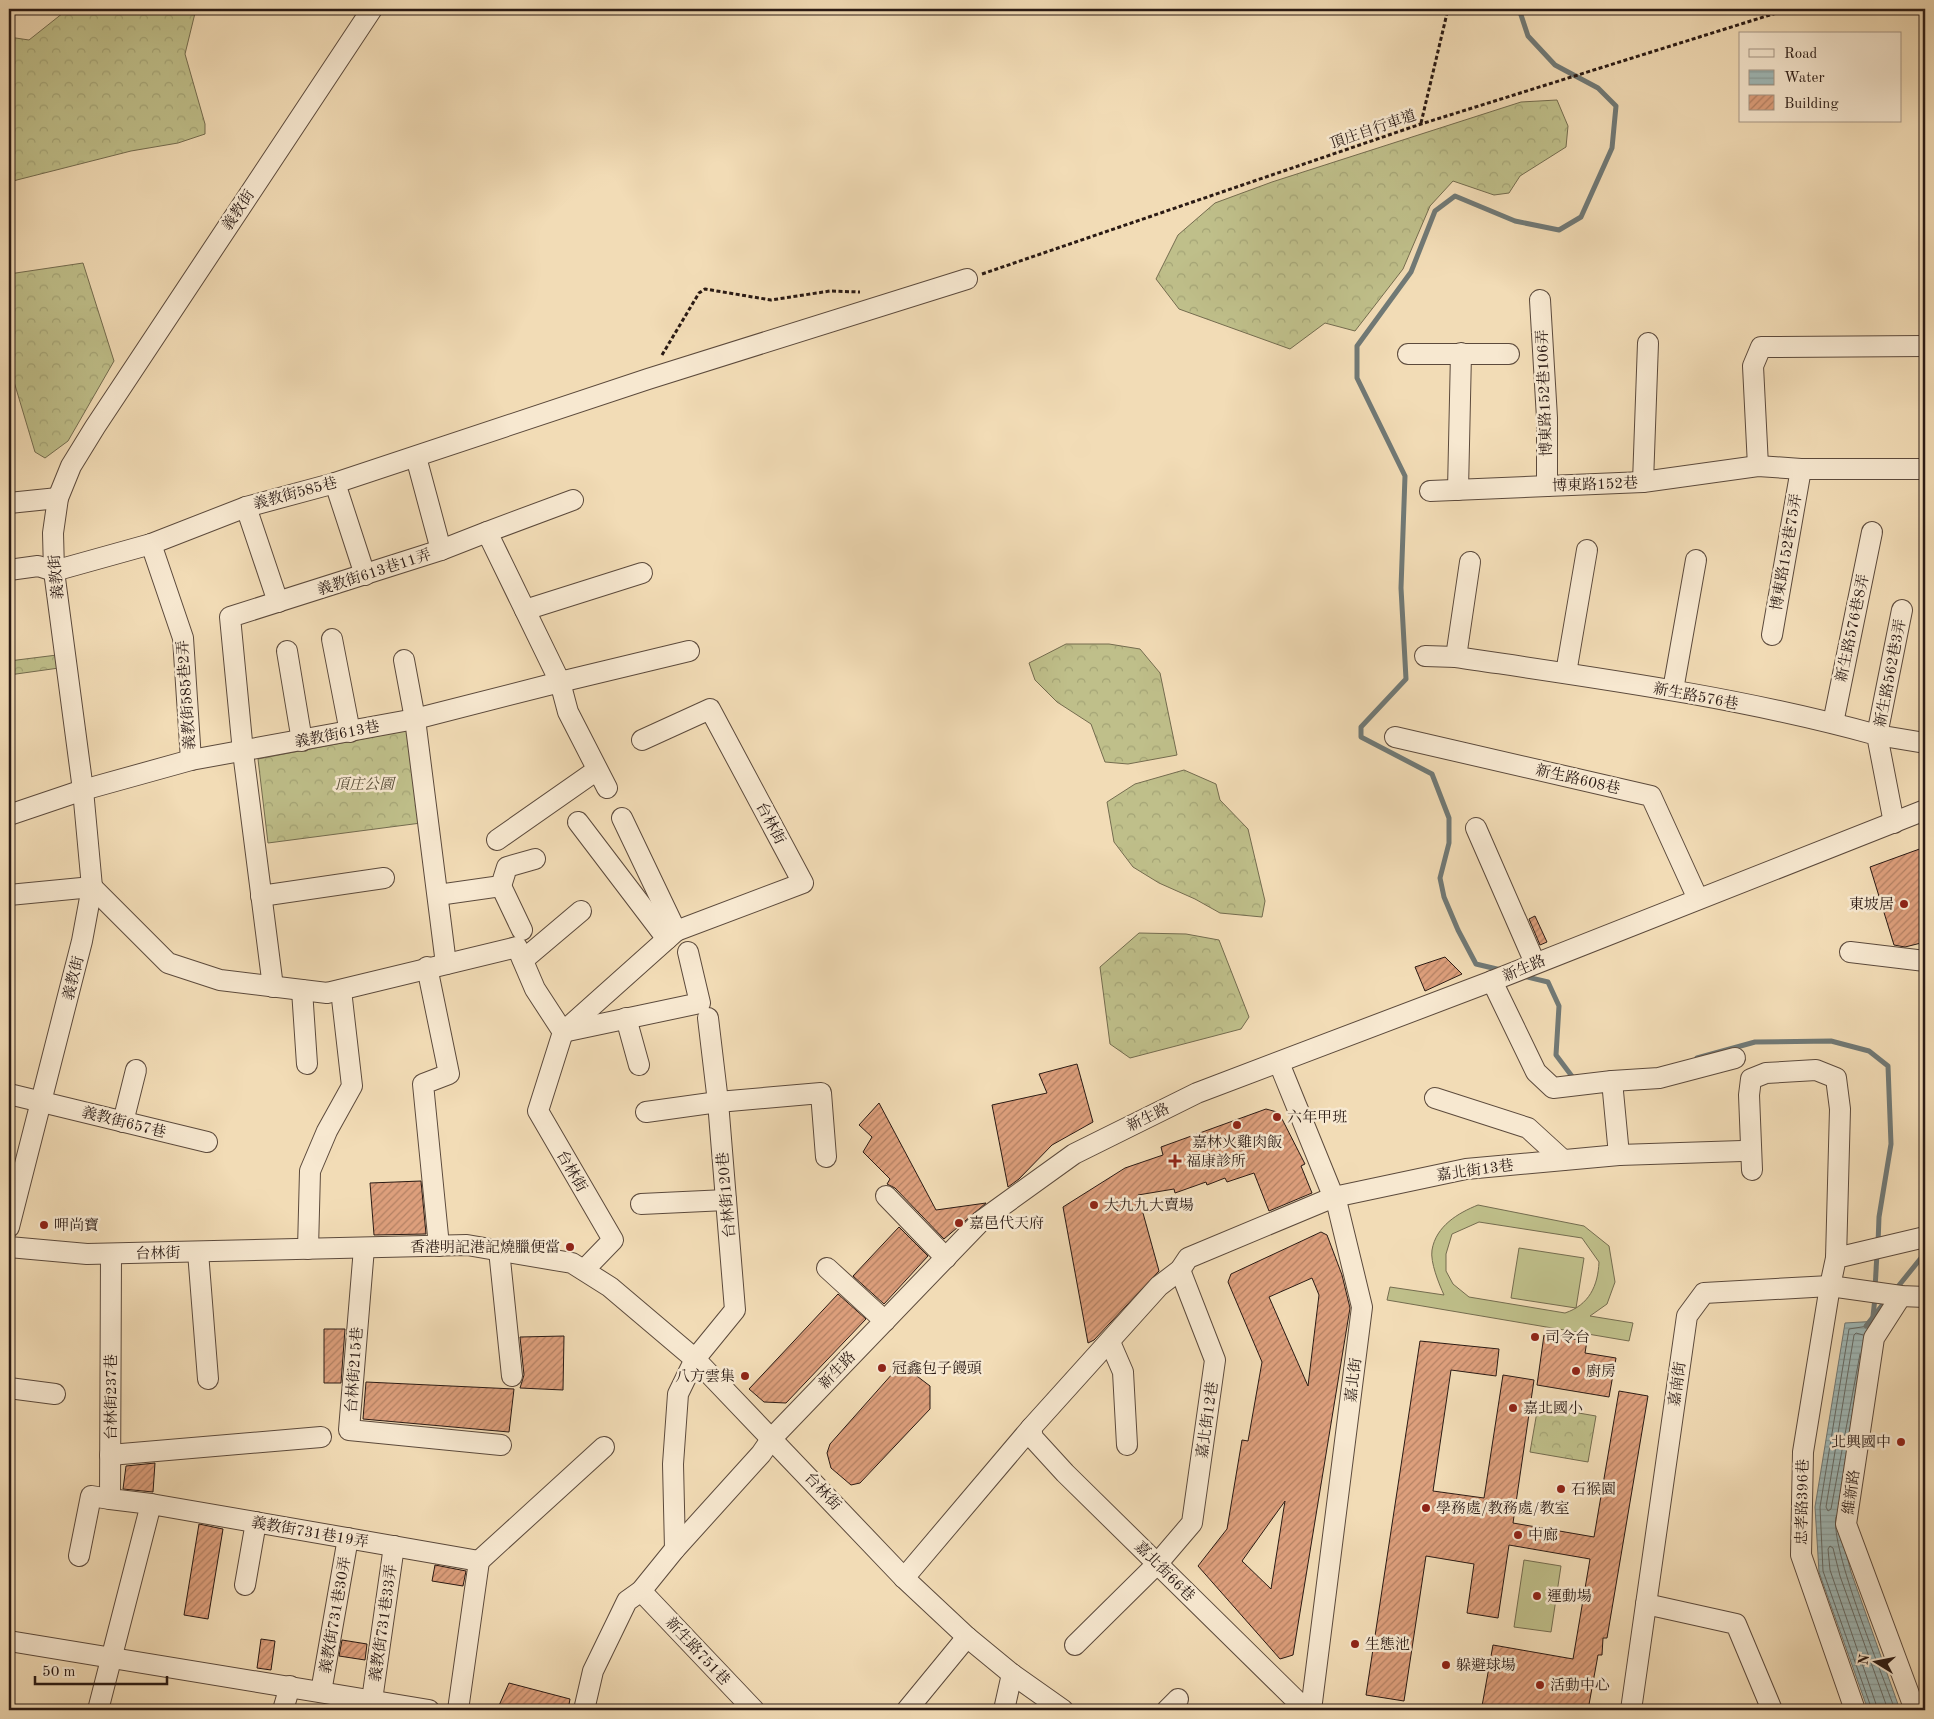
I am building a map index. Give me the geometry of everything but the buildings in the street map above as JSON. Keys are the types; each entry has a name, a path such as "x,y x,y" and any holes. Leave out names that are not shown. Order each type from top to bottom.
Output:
{"street":[{"name":"義教街","path":"9,1227 82,941 92,887 83,790 54,572 53,533 58,498 71,466 94,427 372,9"},
{"name":"義教街585巷","path":"54,572 151,544 246,507 335,483 648,379 967,279"},
{"name":"博東路152巷106弄","path":"1540,300 1547,418 1547,486"},
{"path":"1643,482 1648,343"},
{"path":"1758,466 1753,366 1761,347 1925,346"},
{"path":"1458,490 1461,353"},
{"path":"1408,354 1509,354"},
{"path":"416,457 441,550"},
{"name":"博東路152巷","path":"1430,491 1643,482 1758,466 1801,469 1925,470"},
{"name":"博東路152巷75弄","path":"1772,635 1801,469"},
{"path":"335,483 365,575"},
{"path":"9,503 58,498"},
{"name":"義教街613巷11弄","path":"243,752 230,617 441,550 572,500"},
{"path":"246,507 278,602"},
{"path":"487,532 560,682 568,712 607,788"},
{"name":"新生路576巷8弄","path":"1833,723 1872,532"},
{"name":"義教街585巷2弄","path":"151,544 183,638 191,760"},
{"path":"1566,673 1587,550"},
{"path":"1673,690 1696,560"},
{"path":"1456,657 1470,562"},
{"path":"9,570 38,566 54,572"},
{"path":"525,610 642,573"},
{"name":"新生路562巷3弄","path":"1877,735 1902,610"},
{"path":"332,639 350,732"},
{"path":"288,651 302,741"},
{"name":"義教街613巷","path":"9,815 83,790 191,760 415,719 689,651"},
{"name":"新生路576巷","path":"1425,656 1456,657 1673,690 1833,723 1877,735 1925,743"},
{"path":"404,660 415,719 446,964"},
{"name":"台林街","path":"584,1270 613,1240 538,1111 563,1032 671,935 803,883 710,709 642,740"},
{"path":"1877,735 1894,823"},
{"name":"新生路608巷","path":"1395,736 1651,796 1698,898"},
{"path":"243,752 273,987"},
{"path":"497,840 597,770"},
{"name":"新生路","path":"584,1710 593,1671 627,1601 641,1591 675,1549 761,1454 772,1438 981,1221 1074,1154 1197,1093 1492,981 1698,898 1925,810"},
{"path":"622,818 671,935"},
{"path":"578,822 671,935"},
{"path":"1476,828 1535,963"},
{"path":"522,930 500,886 507,867 535,859"},
{"path":"262,896 384,878"},
{"path":"438,895 500,886"},
{"path":"9,895 92,887 168,962 220,980 327,993 518,947 536,989 563,1032 626,1018 704,1010"},
{"path":"523,960 581,911"},
{"name":"台林街120巷","path":"675,1549 673,1464 678,1394 695,1359 735,1310 718,1102 704,1010 688,952"},
{"path":"1850,952 1925,961"},
{"path":"427,968 450,1074 423,1084 439,1246"},
{"path":"1492,981 1536,1072 1553,1088 1658,1078 1735,1058"},
{"path":"302,990 307,1064"},
{"path":"308,1249 310,1171 327,1131 352,1086 341,990"},
{"path":"626,1018 639,1065"},
{"name":"嘉北街","path":"1279,1063 1334,1197 1362,1307 1311,1710"},
{"path":"124,1122 136,1070"},
{"name":"忠孝路396巷","path":"1752,1170 1748,1095 1751,1079 1766,1073 1816,1070 1836,1078 1840,1109 1836,1258 1803,1452 1801,1555 1855,1710"},
{"path":"1612,1081 1619,1155"},
{"path":"646,1112 718,1102 821,1093 826,1157"},
{"name":"義教街657巷","path":"9,1094 207,1142"},
{"path":"1435,1098 1528,1128 1563,1160"},
{"name":"嘉北街13巷","path":"1334,1197 1466,1169 1619,1155 1742,1151"},
{"path":"886,1196 946,1258"},
{"path":"904,1578 1031,1428 1159,1286 1180,1270 1188,1258 1334,1197"},
{"path":"641,1204 726,1200"},
{"path":"1836,1258 1925,1237"},
{"name":"台林街","path":"9,1247 87,1254 112,1254 467,1245 572,1263 610,1287 695,1359 904,1578 967,1637 1012,1674 1063,1710"},
{"name":"台林街215巷","path":"364,1248 349,1430 501,1445"},
{"path":"499,1250 512,1376"},
{"path":"198,1252 208,1379"},
{"name":"台林街237巷","path":"110,1499 112,1254"},
{"path":"827,1268 885,1321"},
{"name":"嘉北街12巷","path":"1075,1645 1158,1564 1192,1523 1215,1360 1180,1270"},
{"path":"1830,1286 1901,1296 1925,1297"},
{"name":"嘉南街","path":"1631,1710 1687,1316 1704,1293 1830,1286"},
{"name":"維新路","path":"1901,1296 1874,1338 1846,1524 1915,1710"},
{"path":"1110,1342 1123,1372 1128,1444"},
{"path":"9,1388 55,1394"},
{"name":"嘉北街66巷","path":"1031,1428 1033,1438 1058,1466 1306,1710"},
{"path":"110,1455 321,1437"},
{"path":"458,1710 478,1561 604,1446"},
{"path":"79,1556 91,1496 151,1504 98,1710"},
{"name":"義教街731巷19弄","path":"151,1504 478,1561"},
{"path":"246,1585 256,1522"},
{"name":"義教街731巷30弄","path":"321,1692 348,1538"},
{"name":"義教街731巷33弄","path":"372,1700 394,1546"},
{"name":"新生路751巷","path":"641,1591 754,1710"},
{"path":"1646,1604 1736,1624 1772,1710"},
{"path":"908,1710 967,1637"},
{"path":"9,1641 429,1710"},
{"path":"1004,1710 1012,1674"},
{"path":"283,1710 290,1686"}],"path":[{"path":"1421,124 1448,9"},
{"name":"頂庄自行車道","path":"967,279 1421,124 1789,9"},
{"path":"648,379 699,293 705,289 771,300 830,291 868,292"}],"green space":[{"path":"68,9 196,9 185,54 205,124 205,134 178,143 131,151 9,182 9,37 29,40"},
{"path":"1557,100 1568,126 1566,147 1520,176 1509,193 1494,195 1453,181 1430,206 1403,269 1355,331 1325,323 1290,349 1179,309 1156,279 1178,235 1215,203 1272,182 1521,102"},
{"path":"83,263 114,361 68,441 45,458 35,452 9,365 9,274"},
{"path":"1066,644 1109,644 1140,649 1160,673 1177,755 1128,764 1105,762 1091,724 1057,702 1035,680 1029,663"},
{"path":"57,655 59,668 9,675 9,661"},
{"name":"頂庄公園","path":"409,730 421,823 268,843 258,759"},
{"path":"1184,770 1216,784 1220,800 1248,829 1265,901 1262,917 1220,913 1195,899 1159,883 1133,867 1114,842 1107,802 1135,784"},
{"path":"1139,933 1186,934 1219,940 1249,1017 1241,1029 1130,1058 1110,1044 1100,967"},
{"path":"1478,1205 1584,1226 1609,1246 1615,1282 1607,1304 1590,1316 1633,1323 1629,1341 1387,1300 1390,1287 1444,1295 1432,1261 1434,1242 1443,1227 1456,1216","holes":["1479,1222 1582,1238 1599,1262 1597,1279 1591,1294 1586,1300 1565,1313 1469,1297 1453,1284 1446,1271 1446,1254 1452,1234"]},
{"path":"1519,1248 1584,1258 1576,1308 1511,1298"},
{"path":"1538,1406 1596,1416 1588,1462 1530,1452"},
{"name":"運動場","path":"1524,1560 1561,1566 1551,1632 1514,1627"}],"water":[{"path":"1878,1321 1839,1525 1851,1572 1900,1710 1868,1710 1819,1572 1815,1507 1845,1323"}],"waterway":[{"path":"1501,970 1476,964 1458,930 1444,897 1440,878 1449,843 1449,818 1432,774 1361,737 1361,727 1406,679 1401,588 1405,476 1357,378 1357,346 1411,272 1435,211 1455,196 1515,221 1559,230 1581,217 1612,148 1616,106 1598,88 1555,65 1528,36 1519,9"},
{"path":"1523,976 1548,982 1559,1006 1556,1055 1574,1079"},
{"path":"1697,1058 1755,1042 1831,1041 1869,1051 1888,1066 1891,1144 1879,1217 1878,1244"},
{"path":"1875,1289 1877,1253"},
{"path":"1896,1289 1921,1258 1925,1257"},
{"path":"1873,1316 1875,1298"},
{"path":"1866,1326 1887,1299"}],"place":[{"name":"東坡居","path":"1904,904"},
{"name":"六年甲班","path":"1277,1117"},
{"name":"嘉林火雞肉飯","path":"1237,1125"},
{"name":"福康診所","path":"1175,1161"},
{"name":"大九九大賣場","path":"1094,1205"},
{"name":"嘉邑代天府","path":"959,1223"},
{"name":"呷尚寶","path":"44,1225"},
{"name":"香港明記港記燒臘便當","path":"570,1247"},
{"name":"司令台","path":"1535,1337"},
{"name":"冠鑫包子饅頭","path":"882,1368"},
{"name":"廚房","path":"1576,1371"},
{"name":"八方雲集","path":"745,1376"},
{"name":"嘉北國小","path":"1513,1408"},
{"name":"北興國中","path":"1901,1442"},
{"name":"石猴園","path":"1561,1489"},
{"name":"學務處/教務處/教室","path":"1426,1508"},
{"name":"中廊","path":"1518,1535"},
{"name":"運動場","path":"1537,1596"},
{"name":"生態池","path":"1355,1644"},
{"name":"躲避球場","path":"1446,1665"},
{"name":"活動中心","path":"1540,1685"}]}
